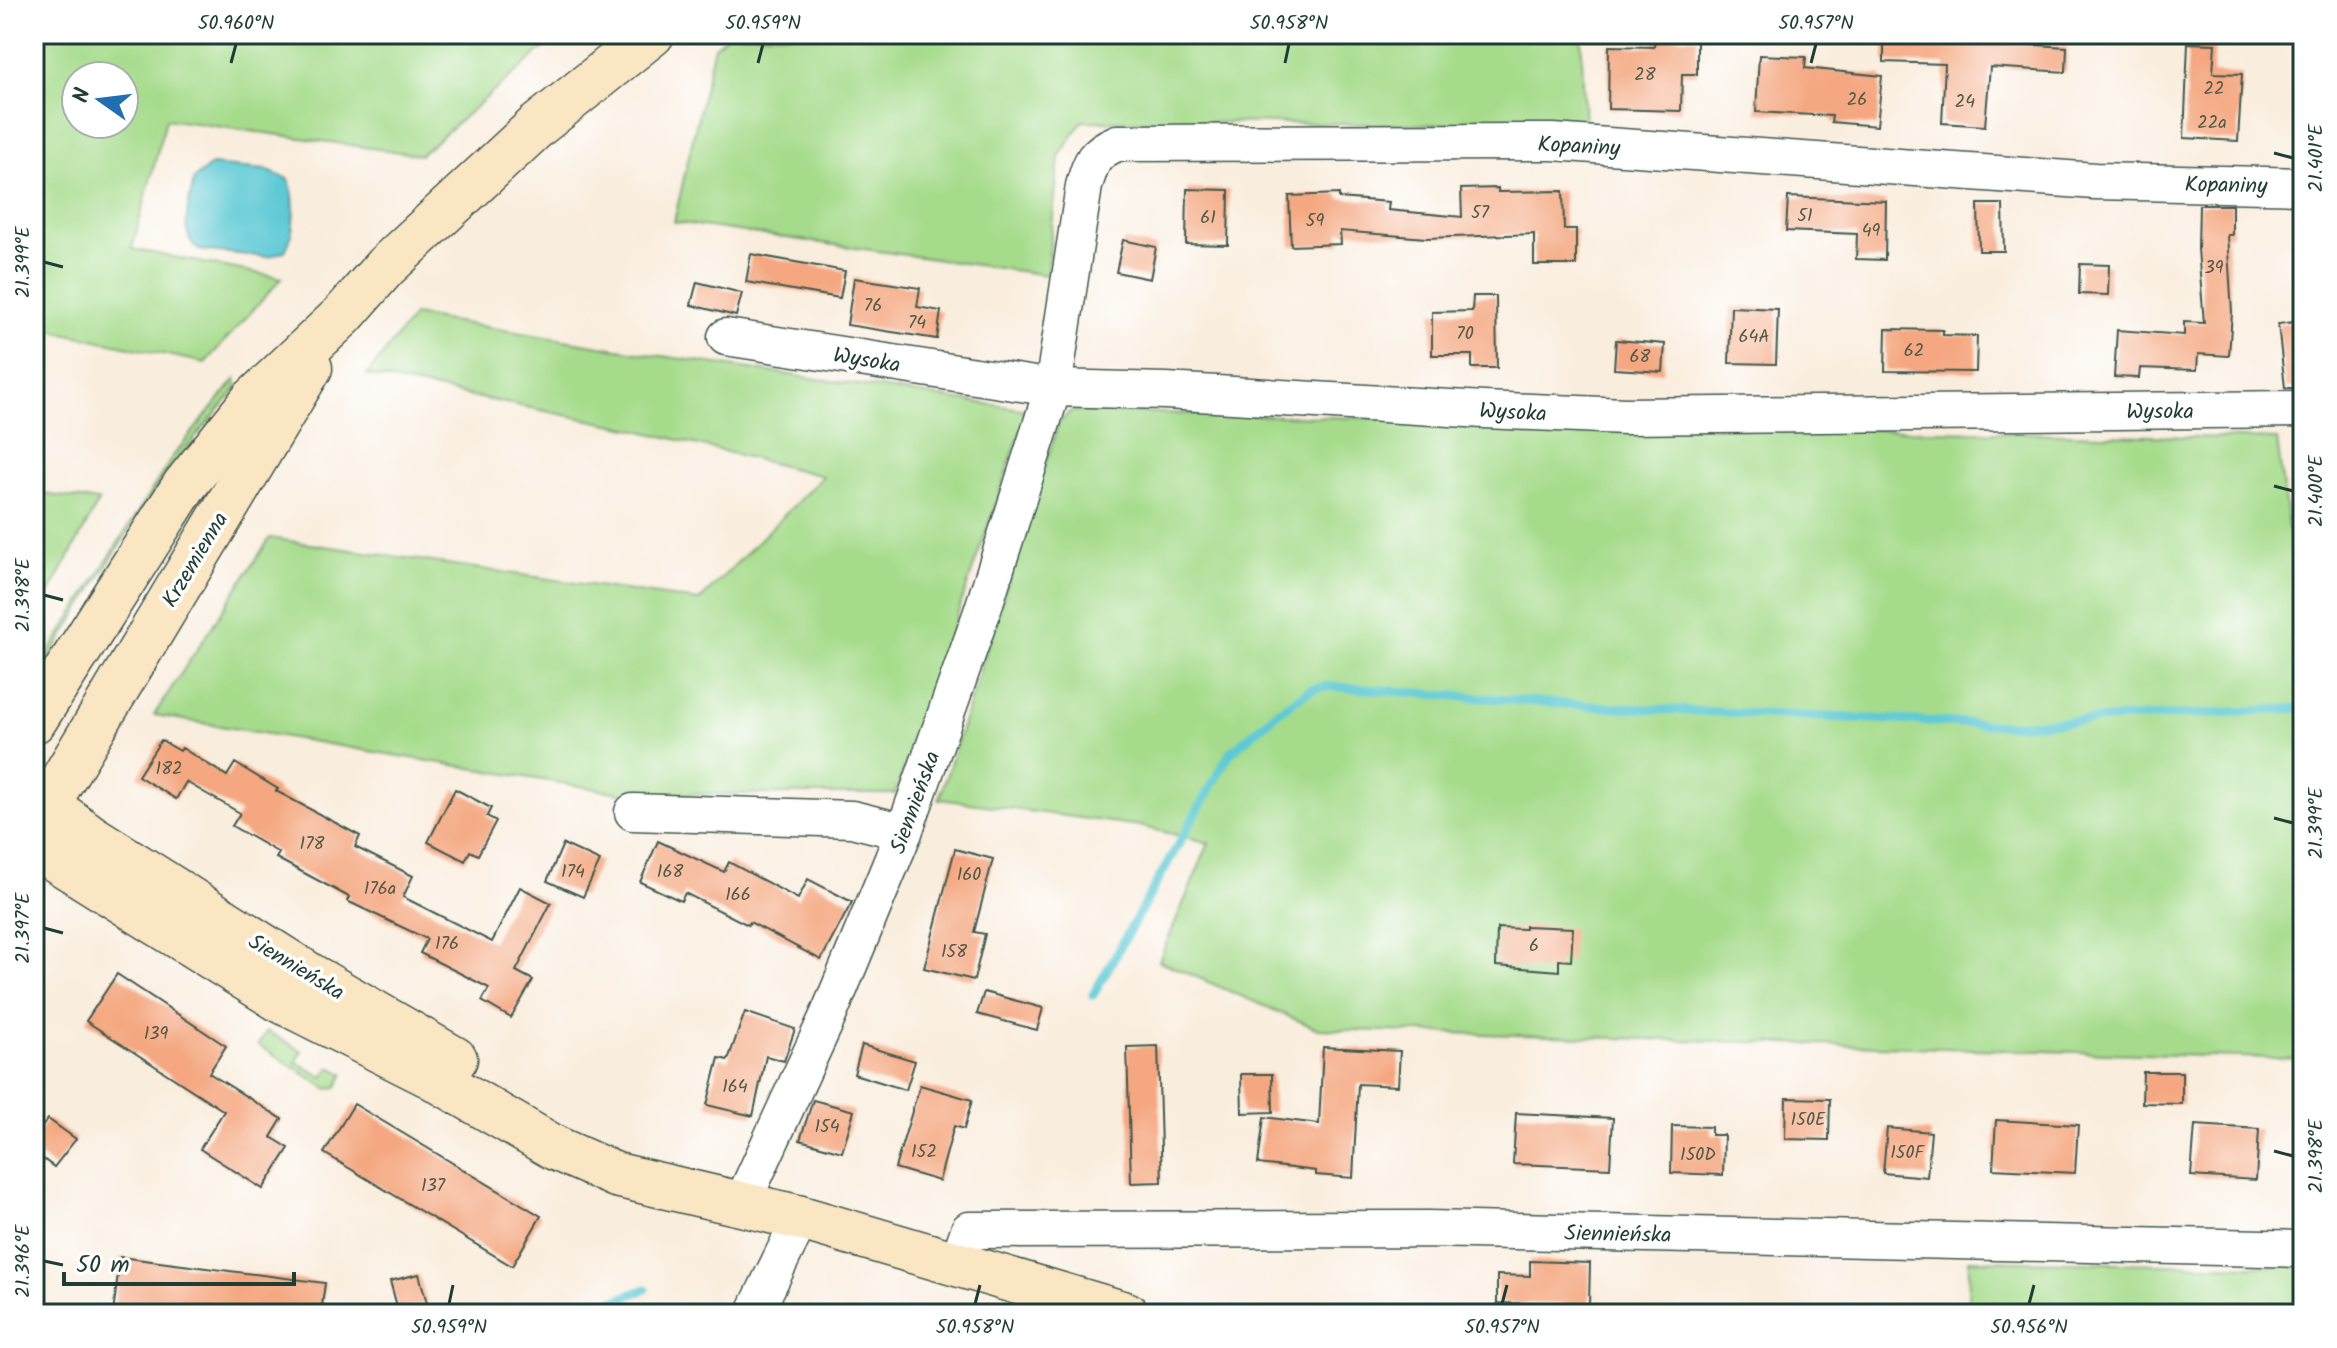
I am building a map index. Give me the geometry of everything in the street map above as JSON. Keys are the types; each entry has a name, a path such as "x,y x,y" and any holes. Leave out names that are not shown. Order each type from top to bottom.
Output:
{"main road":[{"name":"Krzemienna","path":"34,721 184,486 253,400 343,315 385,267 537,126 652,34"},
{"name":"Krzemienna","path":"39,809 343,315"},
{"name":"Siennieńska","path":"39,809 311,976 554,1118 742,1203"},
{"name":"Siennieńska","path":"34,846 280,1000 429,1075 555,1148 616,1175 801,1218 1126,1314"}],"street":[{"name":"Kopaniny","path":"1053,388 1084,186 1090,165 1100,150 1117,143 1553,142 2095,181 2303,186"},
{"name":"Wysoka","path":"726,337 1053,388 1166,391 1625,416 2303,409"},
{"name":"Siennieńska","path":"742,1203 828,1016 904,832 982,612 1053,388"},
{"path":"633,812 852,819 904,832"},
{"path":"754,1314 801,1218"},
{"name":"Siennieńska","path":"957,1264 969,1230 1428,1229 2303,1249"}],"green space":[{"path":"34,34 560,34 420,155 166,119 132,249 282,278 205,363 34,327"},
{"path":"729,34 1581,34 1585,126 1082,121 1059,157 1047,275 674,222 714,46"},
{"path":"414,315 648,354 1028,410 895,794 626,794 154,715 270,538 699,601 823,476 634,429 367,375"},
{"path":"236,379 238,387 155,489 34,683 34,676 173,456"},
{"path":"1070,411 2277,439 2291,553 2303,553 2303,1059 1318,1029 1159,961 1209,843 1140,826 939,799 1058,425"},
{"path":"34,493 99,501 34,622"},
{"path":"267,1031 302,1051 296,1062 323,1077 330,1067 344,1074 337,1087 328,1089 258,1045"},
{"path":"1969,1260 2303,1267 2303,1314 1968,1314"}],"water":[{"path":"211,165 266,170 288,179 294,215 285,251 268,257 199,250 192,243 188,235 187,217 194,179"}],"building":[{"path":"1884,35 1986,38 1986,42 2067,47 2066,72 1990,67 1985,126 1942,123 1945,64 1884,62"},
{"path":"1655,37 1697,38 1697,74 1682,74 1681,111 1608,109 1609,46 1654,47"},
{"path":"2188,43 2215,44 2213,73 2242,74 2238,141 2184,138"},
{"path":"1759,55 1806,57 1805,68 1882,76 1877,126 1831,122 1832,116 1756,112"},
{"path":"1498,188 1498,192 1563,191 1564,229 1576,229 1576,265 1534,265 1534,234 1426,238 1340,231 1341,244 1291,246 1289,196 1339,194 1339,198 1389,202 1388,210 1462,217 1461,189"},
{"path":"1187,189 1229,190 1228,245 1186,244"},
{"path":"1788,197 1886,201 1885,260 1856,259 1857,234 1786,231"},
{"path":"1978,204 2003,204 2004,251 1979,251"},
{"path":"2199,205 2232,205 2232,235 2227,235 2232,312 2229,356 2198,354 2197,370 2140,368 2139,378 2114,377 2117,330 2184,335 2184,322 2204,323 2198,249"},
{"path":"1123,240 1156,247 1150,279 1116,272"},
{"path":"751,254 845,271 840,298 746,282"},
{"path":"2080,264 2109,265 2108,295 2079,294"},
{"path":"854,278 920,288 917,307 941,311 937,339 847,325"},
{"path":"697,282 742,293 736,316 691,305"},
{"path":"1473,296 1496,296 1497,368 1472,368 1472,355 1432,355 1432,312 1472,311"},
{"path":"1731,307 1778,309 1776,364 1729,363"},
{"path":"2303,321 2303,388 2285,388 2278,324"},
{"path":"1886,329 1943,330 1943,335 1977,336 1976,372 1885,371"},
{"path":"1616,340 1665,344 1663,372 1614,369"},
{"path":"161,740 180,751 182,748 227,776 235,763 278,789 276,791 360,836 355,847 413,876 403,897 492,942 520,887 551,903 516,971 533,980 511,1018 482,1001 489,988 420,953 427,939 347,901 349,897 276,858 279,853 232,826 240,813 186,782 176,799 138,776"},
{"path":"455,789 491,808 487,816 496,821 478,855 470,851 465,861 428,842"},
{"path":"658,841 724,872 729,862 798,899 808,879 852,902 821,960 750,922 748,925 685,893 681,901 640,882"},
{"path":"563,844 600,861 583,897 547,881"},
{"path":"955,849 993,859 974,932 985,934 974,980 924,968"},
{"path":"1525,926 1573,928 1571,961 1559,960 1559,971 1496,966 1497,928 1525,929"},
{"path":"117,974 226,1046 209,1073 282,1119 271,1137 289,1148 263,1189 200,1149 224,1111 86,1021"},
{"path":"984,992 1043,1008 1037,1030 977,1014"},
{"path":"745,1012 795,1029 784,1061 766,1056 753,1116 707,1105 719,1058 728,1060"},
{"path":"862,1045 915,1061 906,1090 854,1074"},
{"path":"1158,1046 1162,1182 1131,1183 1127,1047"},
{"path":"1323,1047 1400,1051 1398,1086 1358,1084 1353,1178 1316,1175 1316,1171 1258,1164 1264,1117 1319,1124"},
{"path":"2143,1072 2182,1072 2182,1104 2142,1103"},
{"path":"1241,1074 1272,1074 1273,1112 1242,1113"},
{"path":"920,1085 972,1100 964,1129 954,1126 939,1181 895,1168"},
{"path":"1786,1098 1830,1099 1829,1140 1785,1139"},
{"path":"813,1100 854,1111 842,1152 800,1140"},
{"path":"354,1104 541,1216 512,1266 324,1153"},
{"path":"1516,1113 1613,1118 1610,1168 1513,1164"},
{"path":"48,1119 76,1139 54,1167 34,1152 34,1137"},
{"path":"1996,1120 2078,1125 2075,1173 1993,1169"},
{"path":"2195,1125 2259,1129 2256,1180 2191,1176"},
{"path":"1672,1126 1711,1127 1711,1135 1724,1135 1723,1175 1671,1173"},
{"path":"1887,1128 1931,1132 1927,1177 1883,1173"},
{"path":"120,1257 325,1283 321,1314 113,1314"},
{"path":"1530,1261 1590,1263 1589,1305 1497,1303 1497,1275 1530,1276"},
{"path":"419,1274 427,1303 398,1310 390,1281"}],"waterway":[{"path":"1093,995 1230,753 1279,711 1310,690 1325,686 1606,707 2007,725 2303,708"},
{"path":"577,1314 646,1289"}]}
